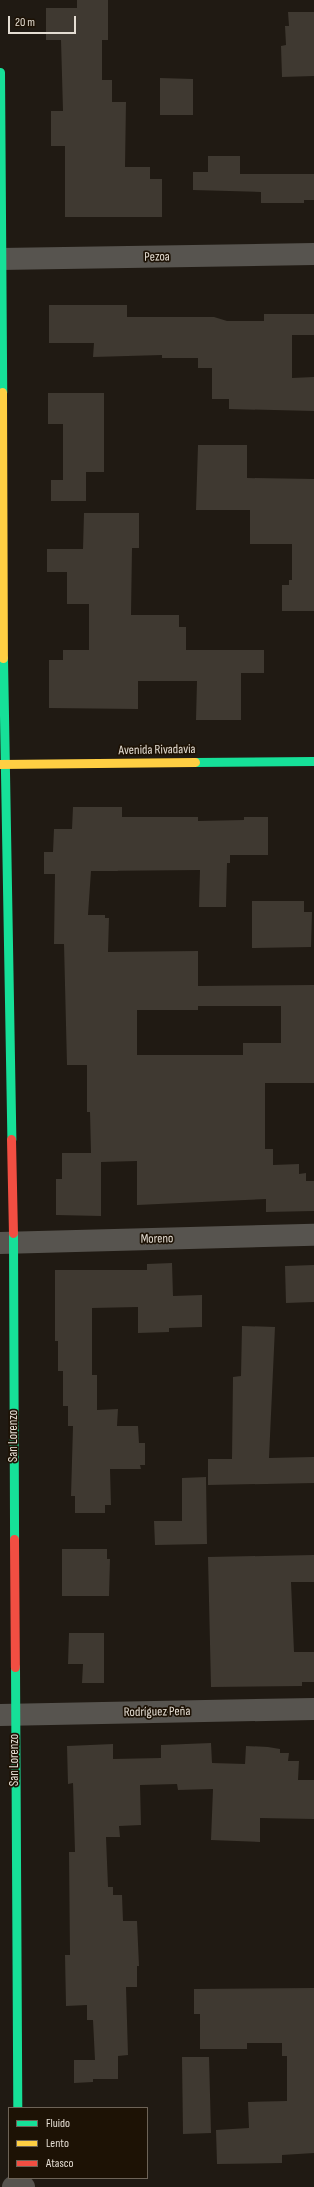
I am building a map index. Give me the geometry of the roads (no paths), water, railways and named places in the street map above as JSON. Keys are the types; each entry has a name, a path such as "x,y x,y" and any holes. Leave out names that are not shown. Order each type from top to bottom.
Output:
{"street":[{"name":"San Lorenzo","path":"0,72 7,1715 17,2107"},
{"name":"Pezoa","path":"1,259 314,254"},
{"name":"Avenida Rivadavia","path":"2,764 314,761"},
{"name":"Moreno","path":"6,1243 314,1235"},
{"name":"Rodríguez Peña","path":"7,1715 314,1709"},
{"path":"13,2187 24,2187"}]}
